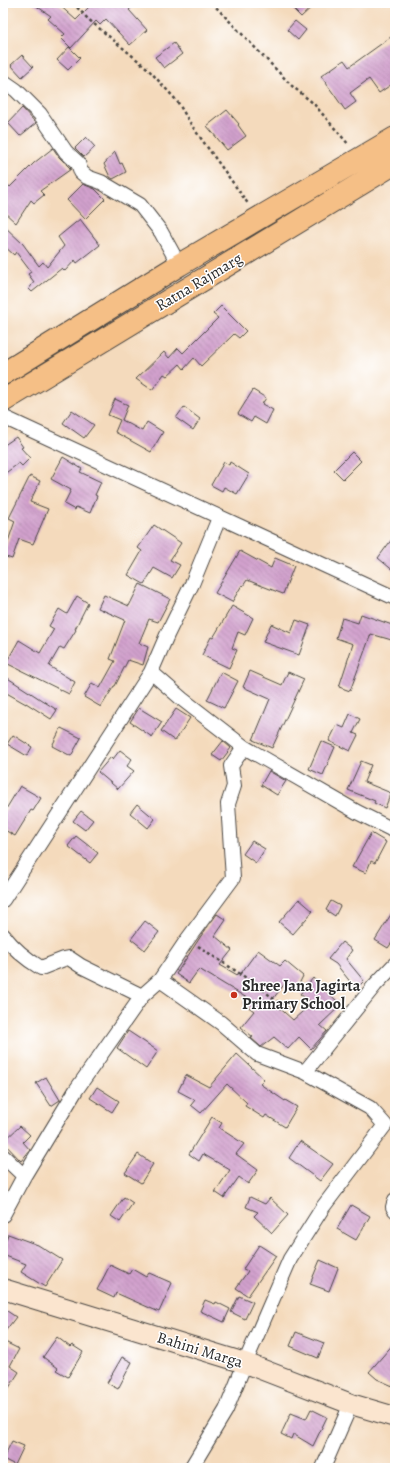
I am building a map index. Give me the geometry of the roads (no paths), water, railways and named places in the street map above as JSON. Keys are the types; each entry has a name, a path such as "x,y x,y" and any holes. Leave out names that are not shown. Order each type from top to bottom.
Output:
{"main road":[{"name":"Ratna Rajmarg","path":"3,374 180,265 395,138"},
{"name":"Ratna Rajmarg","path":"3,402 395,162"}],"street":[{"path":"3,81 16,90 40,114 66,152 78,163 81,172 86,177 101,182 140,205 161,232 180,265"},
{"path":"3,417 218,518 395,598"},
{"path":"3,900 151,672 192,584 218,518"},
{"path":"151,672 182,699 244,747 357,812 395,831"},
{"path":"3,1215 24,1176 76,1090 142,996 160,980 187,940 233,878 228,804 234,786 231,766 244,747"},
{"path":"3,935 13,947 28,960 41,968 69,958 81,966 142,996"},
{"path":"305,1072 375,985 395,964"},
{"path":"160,980 221,1023 257,1054 305,1072 370,1108 385,1126 324,1208 290,1260 226,1410 191,1468"},
{"path":"3,1156 24,1176"},
{"path":"395,1200 393,1207 395,1210"},
{"name":"Bahini Marga","path":"3,1289 245,1363 351,1404 395,1416"},
{"path":"322,1468 351,1404"}],"place":[{"name":"Shree Jana Jagirta Primary School","path":"234,995"}]}
